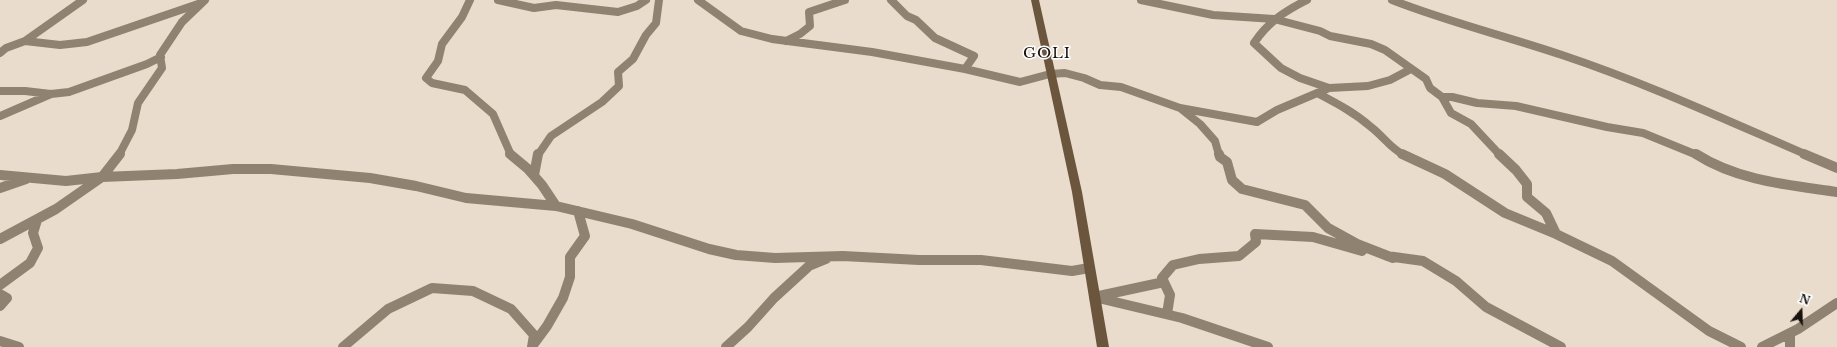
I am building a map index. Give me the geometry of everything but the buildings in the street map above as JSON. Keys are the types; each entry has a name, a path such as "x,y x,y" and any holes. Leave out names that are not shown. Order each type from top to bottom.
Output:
{"main road":[{"path":"1035,0 1076,192 1102,347"}],"street":[{"path":"0,53 6,48 25,41 40,28 65,14 83,0"},
{"path":"470,0 462,17 442,44 438,61 426,78 432,82 465,90 482,103 493,114 511,156 528,168 556,206"},
{"path":"498,0 534,8 556,5 618,12 637,6 646,0"},
{"path":"534,176 538,154 552,136 602,102 619,86 618,72 633,59 646,35 656,23 659,0"},
{"path":"698,0 741,31 786,41 872,52 965,69 1020,82 1050,74 1065,73 1084,78 1100,85 1121,87 1180,108 1257,122 1277,110 1319,94 1329,88"},
{"path":"786,41 800,34 810,26 809,12 845,0"},
{"path":"891,0 907,16 916,20 935,38 974,56 965,69"},
{"path":"1141,0 1213,15 1274,19 1320,31 1330,36 1371,44 1385,50 1426,79 1430,88 1442,97 1451,113 1471,124 1516,170 1527,184 1527,197 1546,213 1556,234"},
{"path":"1307,0 1281,13 1264,27 1254,42 1281,68 1300,78 1329,88 1368,86 1390,80 1411,69"},
{"path":"1392,0 1433,16 1562,55 1650,87 1837,168"},
{"path":"25,41 60,45 87,42 205,1"},
{"path":"0,239 56,210 102,177 121,152 132,130 138,102 162,68 161,57 168,43 182,22 205,1"},
{"path":"0,92 25,91 51,94 69,92 147,64 161,57"},
{"path":"0,116 51,94"},
{"path":"1319,94 1352,111 1373,128 1396,151 1445,174 1504,213 1556,234 1612,261 1709,331 1741,347"},
{"path":"1442,97 1452,96 1477,102 1516,106 1607,127 1643,133 1693,152 1710,163 1742,175 1771,182 1837,192"},
{"path":"1180,108 1200,124 1215,142 1220,157 1227,162 1232,180 1242,189 1305,205 1328,228 1357,244 1392,258"},
{"path":"0,175 66,181 102,177 177,174 233,169 279,169 370,178 416,186 466,198 556,206 632,224 709,249 736,255 775,258 832,257 981,260 1072,271 1089,268"},
{"path":"0,188 29,178"},
{"path":"532,346 547,326 563,298 570,277 570,257 585,236 578,211"},
{"path":"0,285 33,258 38,248 33,233 37,220"},
{"path":"1167,314 1170,295 1162,278 1173,265 1199,259 1239,256 1256,242 1255,234 1313,237 1345,247 1392,258 1423,261 1456,281 1486,307 1562,347"},
{"path":"726,347 748,327 774,298 809,266 832,257"},
{"path":"1094,297 1164,282"},
{"path":"343,347 388,309 432,288 472,292 511,309 534,335 532,346"},
{"path":"0,294 8,298 0,306"},
{"path":"1094,297 1167,314 1236,334 1268,347"},
{"path":"1762,347 1790,334 1837,303"},
{"path":"1790,334 1790,347"},
{"path":"0,341 19,347"}],"district":[{"name":"GOLI","path":"1047,54"}]}
